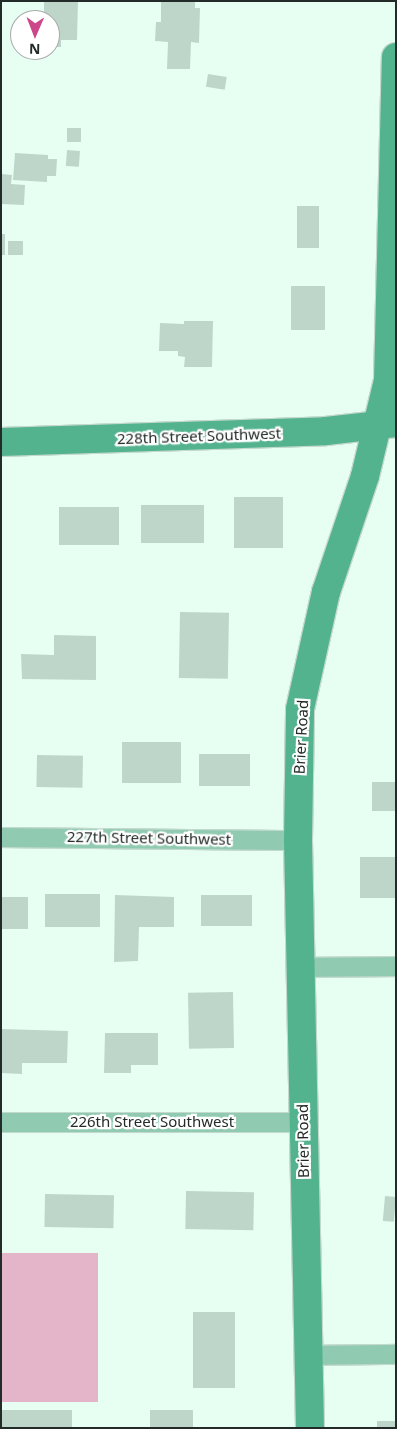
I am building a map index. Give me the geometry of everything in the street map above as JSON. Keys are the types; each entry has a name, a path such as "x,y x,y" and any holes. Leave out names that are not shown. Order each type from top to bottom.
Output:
{"main road":[{"name":"Brier Road","path":"310,1428 310,1355 302,1122 298,840 300,709 326,592 388,424 396,57"},
{"name":"228th Street Southwest","path":"1,442 298,432 388,424"}],"street":[{"name":"227th Street Southwest","path":"1,837 298,840"},
{"path":"301,967 396,966"},
{"name":"226th Street Southwest","path":"1,1122 302,1122"},
{"path":"310,1355 396,1354"}],"shaded area":[{"path":"1,1253 98,1253 98,1402 1,1402"}],"building":[{"path":"44,1 78,1 77,40 61,40 60,47 60,10 44,10"},
{"path":"161,1 195,1 195,8 200,8 199,43 191,42 190,69 167,69 168,42 155,41 156,22 161,22"},
{"path":"208,74 227,77 225,90 206,87"},
{"path":"67,128 81,128 81,142 67,142"},
{"path":"67,150 80,151 79,167 66,166"},
{"path":"15,153 48,155 48,159 57,159 56,176 47,176 47,182 13,180"},
{"path":"1,174 12,175 11,184 25,185 24,205 1,204"},
{"path":"297,206 319,206 319,248 297,248"},
{"path":"1,234 5,234 5,255 1,255"},
{"path":"8,241 23,241 23,255 8,255"},
{"path":"291,286 325,286 325,330 291,330"},
{"path":"184,321 213,321 212,367 184,367 185,357 178,356 178,351 159,351 160,323 184,324"},
{"path":"234,497 283,497 283,548 234,548"},
{"path":"141,505 204,505 204,543 141,543"},
{"path":"59,507 119,507 119,545 59,545"},
{"path":"180,612 229,613 228,679 179,678"},
{"path":"54,635 96,636 96,680 22,679 21,654 54,655"},
{"path":"122,742 181,742 181,783 122,783"},
{"path":"199,754 250,754 250,786 199,786"},
{"path":"37,755 83,756 82,788 36,787"},
{"path":"372,782 396,782 396,811 372,811"},
{"path":"360,857 396,857 396,898 360,898"},
{"path":"45,894 100,894 100,927 45,927"},
{"path":"115,895 174,897 174,927 139,927 138,961 114,962"},
{"path":"201,895 252,895 252,926 201,926"},
{"path":"1,897 28,897 28,929 1,929"},
{"path":"233,992 234,1048 189,1049 188,993"},
{"path":"1,1029 68,1031 67,1063 22,1063 22,1074 1,1073"},
{"path":"105,1033 158,1033 158,1065 131,1065 131,1073 104,1073"},
{"path":"186,1191 254,1192 253,1230 185,1229"},
{"path":"45,1194 114,1195 113,1228 44,1227"},
{"path":"385,1196 396,1197 394,1222 383,1221"},
{"path":"193,1312 235,1312 235,1388 193,1388"},
{"path":"1,1410 72,1410 72,1428 1,1428"},
{"path":"150,1410 193,1410 193,1428 150,1428"},
{"path":"377,1421 396,1421 396,1428 377,1428"}]}
